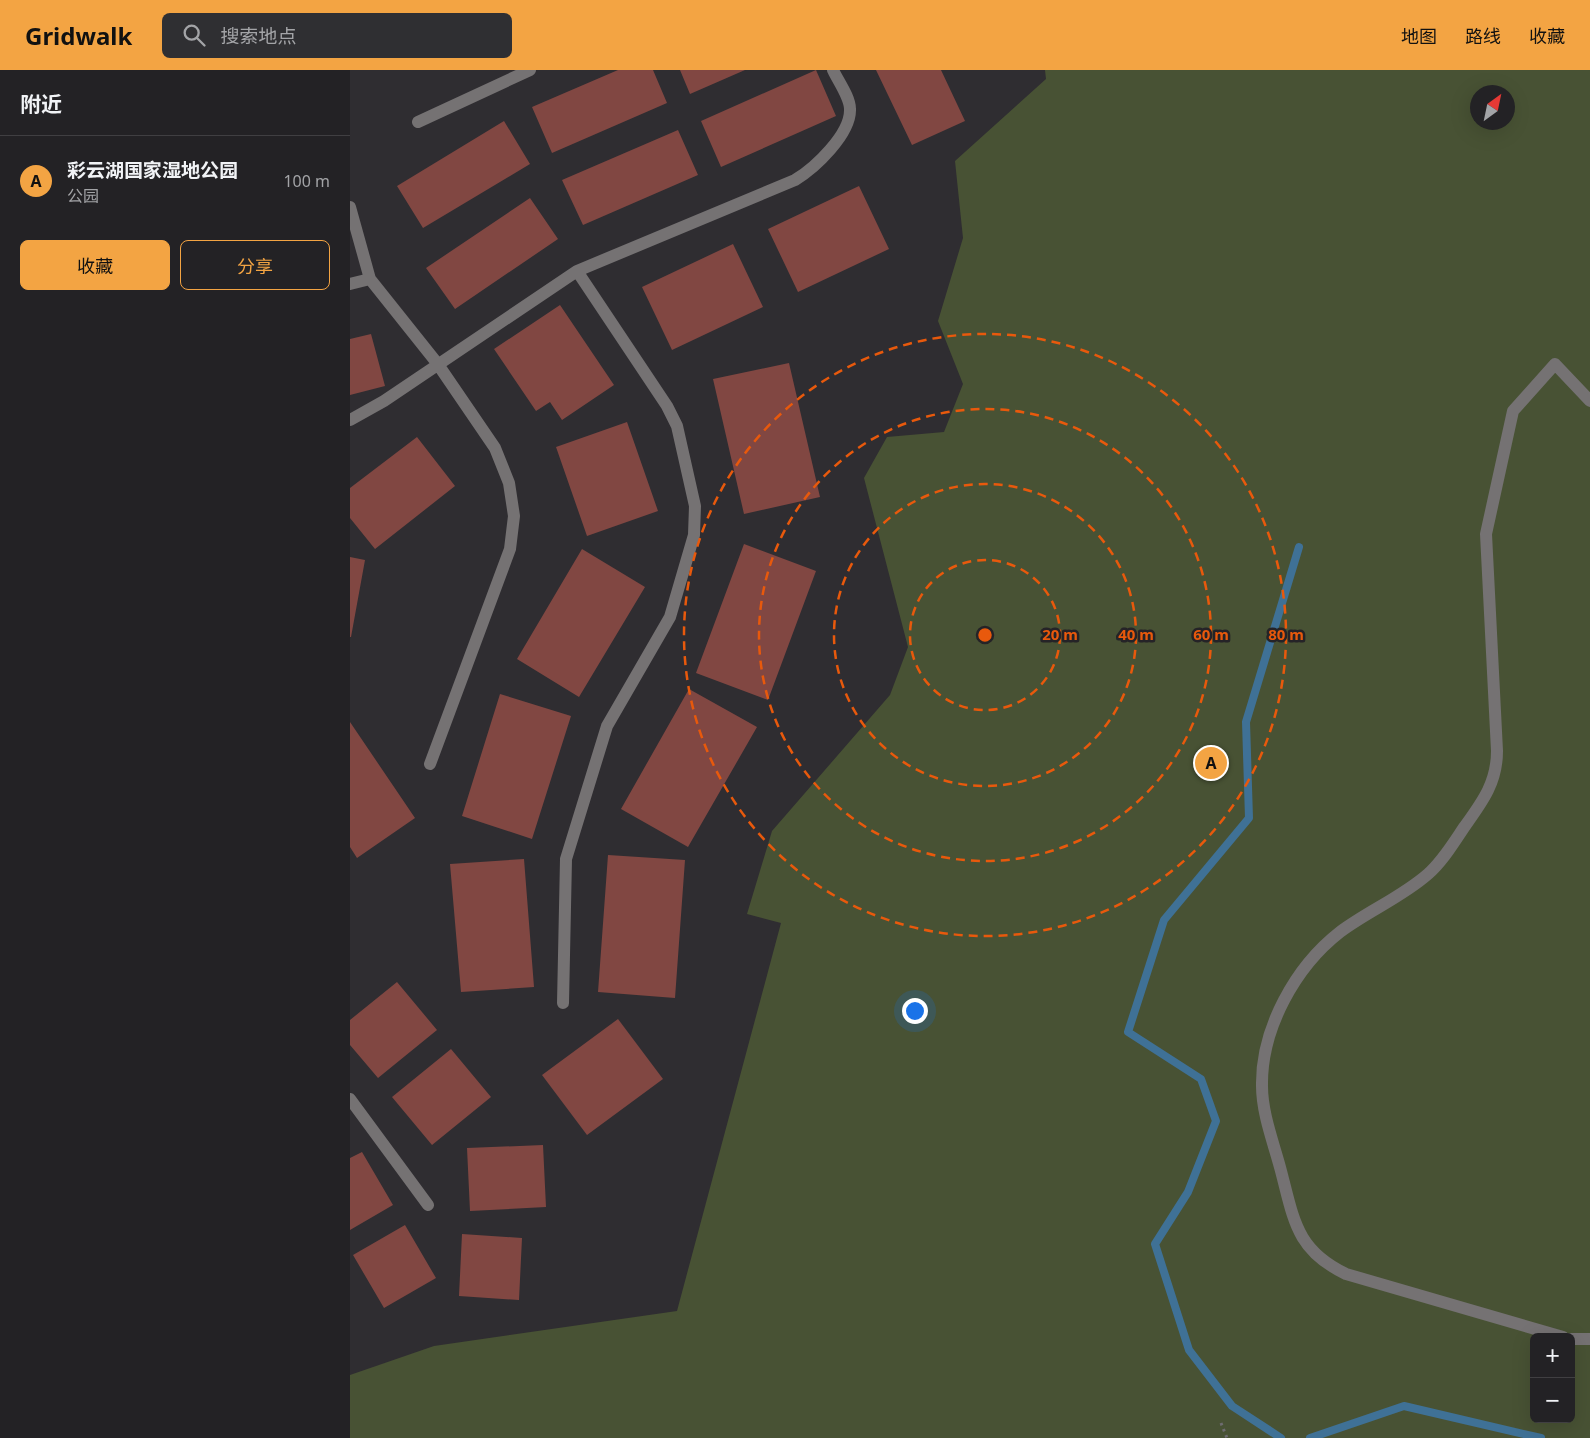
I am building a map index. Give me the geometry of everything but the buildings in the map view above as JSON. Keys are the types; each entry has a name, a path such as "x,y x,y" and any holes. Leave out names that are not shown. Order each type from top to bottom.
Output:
{"lane":[{"path":"418,122 530,70"},
{"path":"350,420 384,401 577,271 795,180 812,169 846,127 850,116 850,106 833,70"},
{"path":"350,207 370,279 437,364 495,448 509,484 514,516 510,549 430,764"},
{"path":"563,1003 566,859 607,726 670,617 696,521 677,426 667,406 577,271"},
{"path":"350,284 370,279"},
{"path":"1549,1333 1346,1274 1329,1266 1313,1253 1295,1223 1264,1108 1262,1086 1267,1045 1273,1025 1292,987 1306,968 1321,950 1339,934 1428,874 1487,796 1494,779 1497,751 1486,534 1513,410 1555,364 1590,401"},
{"path":"350,1099 428,1205"},
{"path":"1575,1339 1590,1339"}],"path":[{"path":"1221,1424 1227,1438"}],"green space":[{"path":"1045,70 1590,70 1590,1438 350,1438 350,1375 434,1346 677,1311 781,923 747,914 772,831 890,695 908,647 864,478 887,437 944,432 963,384 938,321 963,238 955,161 1046,79"}],"waterway":[{"path":"1281,1438 1232,1406 1189,1350 1155,1244 1188,1192 1216,1121 1201,1079 1128,1032 1164,920 1249,818 1246,722 1299,547"},
{"path":"1310,1438 1404,1406 1541,1438"}],"place":[{"name":"彩云湖国家湿地公园","path":"1211,763"}]}
